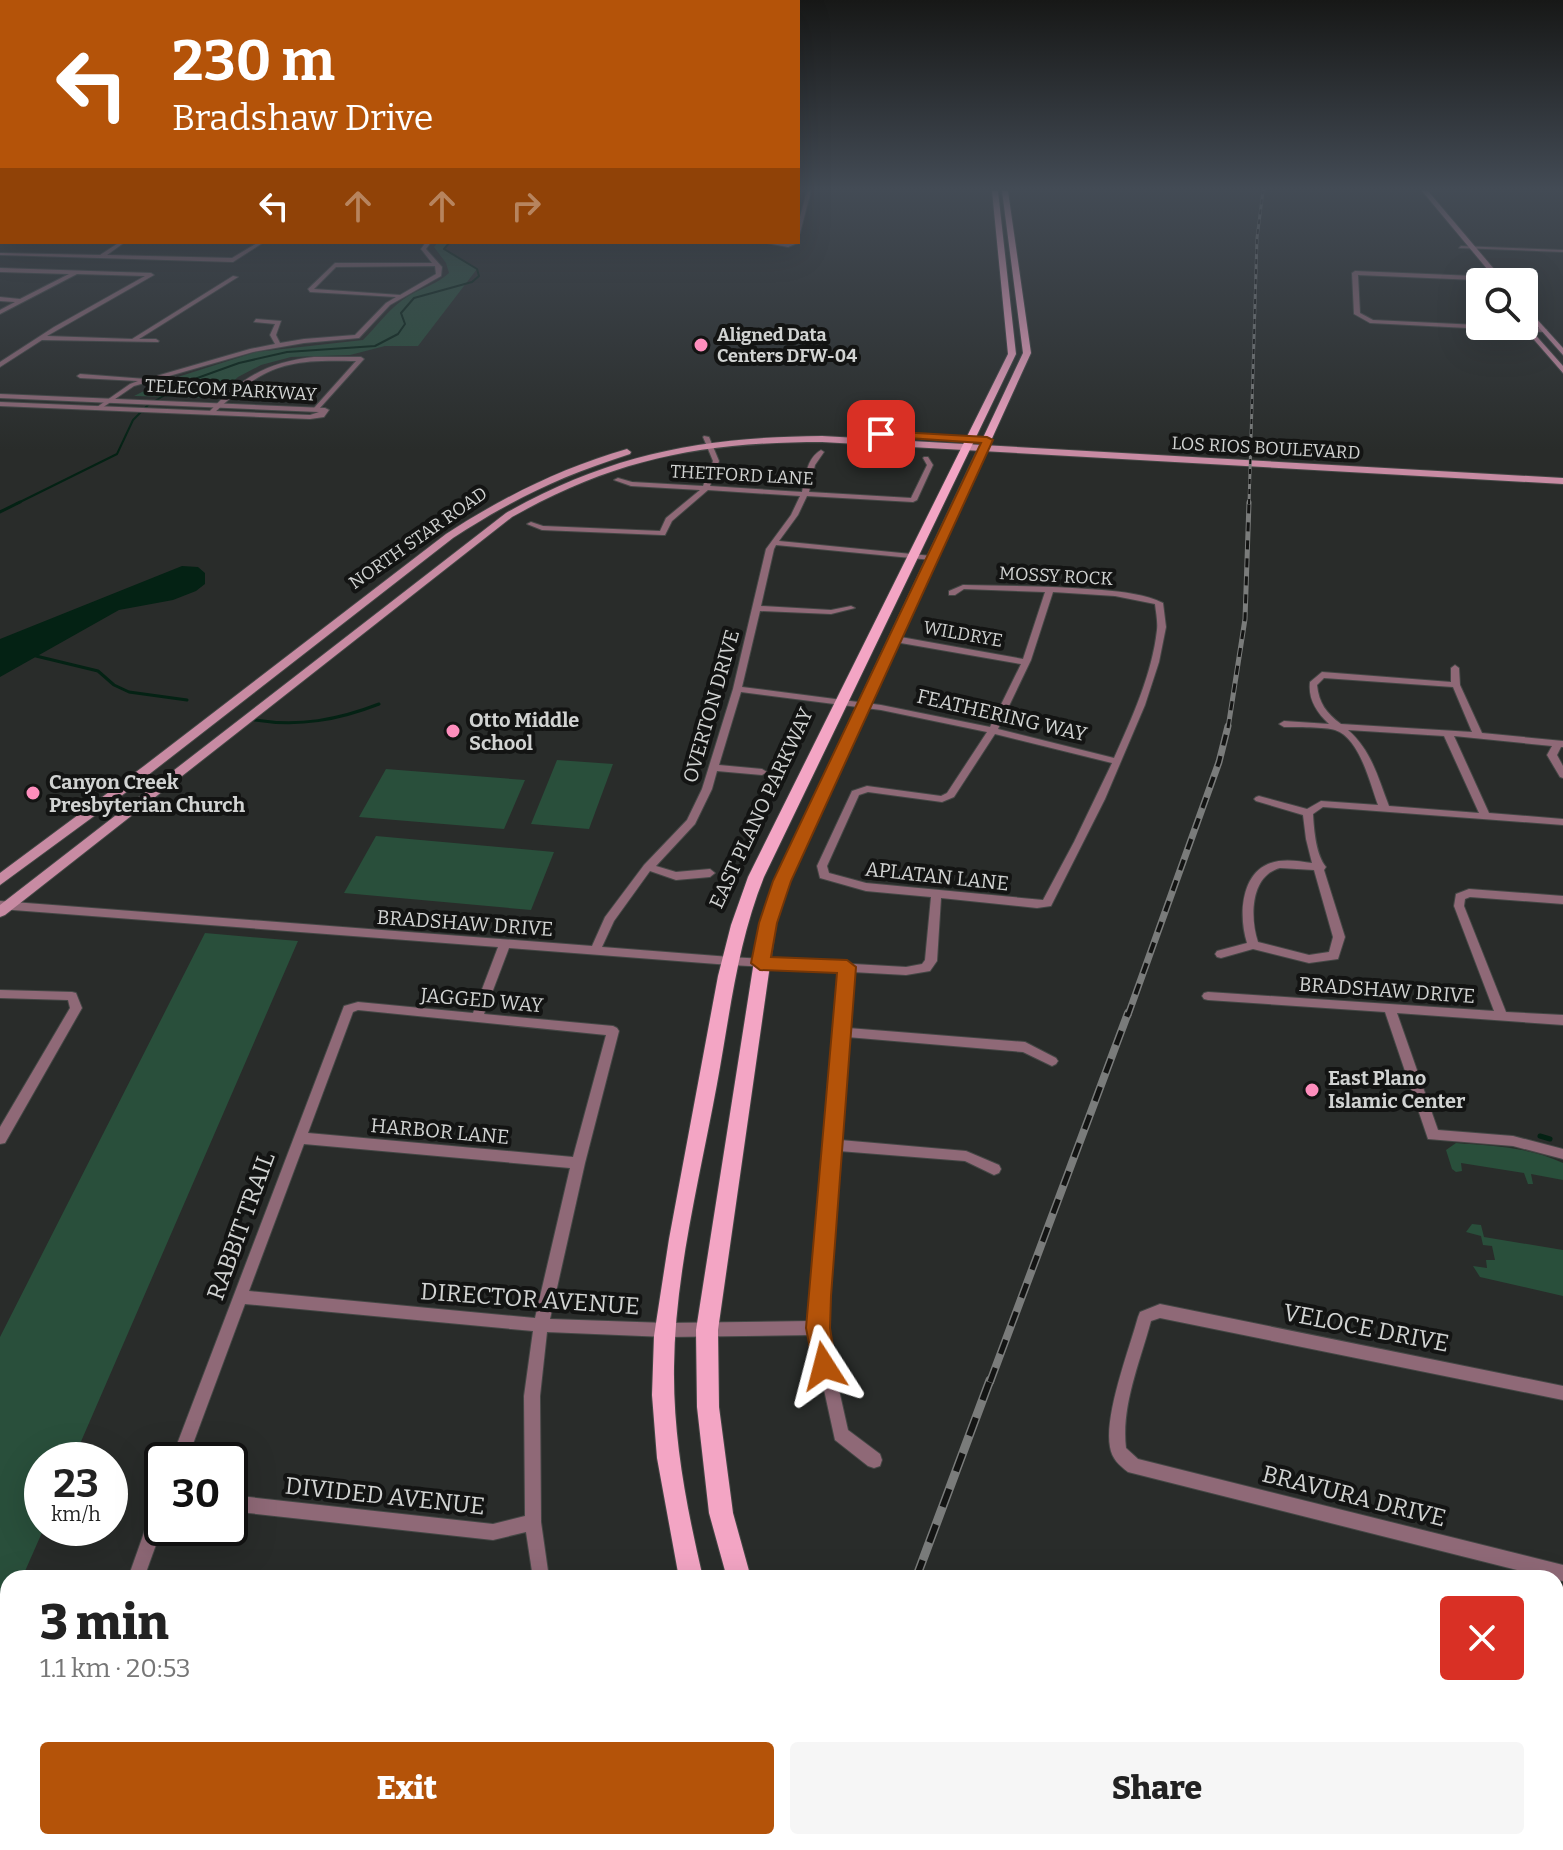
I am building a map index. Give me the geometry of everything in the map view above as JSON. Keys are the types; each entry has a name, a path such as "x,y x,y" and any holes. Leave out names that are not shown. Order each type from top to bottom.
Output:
{"main road":[{"name":"EAST PLANO PARKWAY","path":"689,1570 676,1519 666,1428 666,1330 676,1254 730,961 744,904 914,555 952,496 977,444 1012,354 1003,277"},
{"name":"EAST PLANO PARKWAY","path":"977,444 1014,385 1026,357 1028,344 1017,277"},
{"path":"1006,305 1021,306"},
{"path":"1538,323 1563,353"},
{"path":"1538,340 1563,371"},
{"path":"1012,343 1028,344"},
{"path":"998,384 1014,385"},
{"name":"NORTH STAR ROAD","path":"0,880 424,553 500,502 567,470 647,447 708,441 806,435 977,444"},
{"name":"NORTH STAR ROAD","path":"3,908 509,515 580,477 708,441"},
{"name":"LOS RIOS BOULEVARD","path":"977,444 1392,467 1563,481"},
{"name":"LOS RIOS BOULEVARD","path":"1392,467 1563,472"},
{"path":"1494,468 1503,478"},
{"name":"EAST PLANO PARKWAY","path":"737,1570 721,1513 708,1407 707,1330 768,923 782,881 932,558 952,496"},
{"path":"424,553 451,560"},
{"path":"291,658 314,664"}],"street":[{"path":"0,312 67,277"},
{"path":"0,365 147,277"},
{"path":"132,341 234,277"},
{"path":"323,277 310,290 399,296"},
{"path":"110,404 127,388 278,345 357,337 399,296 436,277"},
{"path":"1355,277 1357,314 1363,320 1466,324"},
{"path":"1437,277 1466,279"},
{"path":"0,299 26,301"},
{"path":"256,321 279,322 273,335 278,345"},
{"path":"1538,329 1544,330"},
{"path":"41,338 156,341"},
{"path":"212,412 249,377 273,366 306,359 361,359 317,408"},
{"path":"80,376 149,381"},
{"path":"127,403 149,381"},
{"path":"127,388 138,389"},
{"name":"TELECOM PARKWAY","path":"0,396 110,404 127,403 186,403 317,408 325,412 310,417 167,410 127,403"},
{"name":"TELECOM PARKWAY","path":"0,404 99,408 110,404"},
{"path":"531,524 542,528 662,533 669,520 705,489 716,461 708,441"},
{"name":"OVERTON DRIVE","path":"595,951 609,920 648,867 691,822 715,768 774,543 779,532 795,515 805,495 813,458 821,452"},
{"name":"THETFORD LANE","path":"618,480 631,484 913,500 930,465 926,458"},
{"path":"774,543 932,558"},
{"name":"MOSSY ROCK","path":"952,593 963,587 1113,595 1159,603 1163,610 1150,680 1140,711 1116,761"},
{"path":"995,728 1026,662 1049,592"},
{"path":"756,608 831,612 851,608"},
{"name":"WILDRYE","path":"895,639 1026,662"},
{"path":"1455,668 1456,685 1478,735"},
{"path":"1384,807 1357,744 1325,718 1315,704 1313,684 1322,675 1456,685"},
{"name":"FEATHERING WAY","path":"737,689 843,700 995,728 1116,761"},
{"path":"1284,724 1449,736 1478,735 1560,744 1552,755 1563,775"},
{"name":"APLATAN LANE","path":"995,728 951,795 942,799 867,789 855,793 822,866 824,875 834,881 866,887 936,896 1047,903 1076,849 1116,761"},
{"path":"1449,736 1485,815"},
{"path":"715,768 762,772"},
{"path":"1259,799 1308,813"},
{"path":"1221,954 1253,945 1309,959 1334,956 1339,937 1307,822 1308,813 1321,804 1563,822"},
{"path":"1253,945 1247,918 1249,899 1261,874 1271,866 1321,867"},
{"path":"648,867 676,876 710,873"},
{"path":"1501,1015 1459,906 1460,897 1469,893 1563,900"},
{"name":"BRADSHAW DRIVE","path":"3,908 906,971 926,968 933,953 936,896"},
{"path":"477,1018 505,944"},
{"path":"847,967 818,1328 841,1434 874,1460"},
{"path":"0,994 72,996 76,1008 0,1139"},
{"name":"BRADSHAW DRIVE","path":"1208,996 1563,1020"},
{"name":"JAGGED WAY","path":"348,1009 358,1006 613,1031 578,1163"},
{"path":"1389,1008 1433,1135 1513,1141 1563,1154"},
{"name":"RABBIT TRAIL","path":"186,1442 348,1009"},
{"path":"841,1032 1025,1047 1052,1061"},
{"name":"HARBOR LANE","path":"299,1138 578,1163"},
{"path":"833,1145 966,1156 994,1169"},
{"path":"540,1570 533,1522 532,1396 541,1325 578,1163"},
{"name":"DIRECTOR AVENUE","path":"240,1297 541,1325 666,1330 818,1328"},
{"name":"VELOCE DRIVE","path":"1134,1466 1123,1458 1117,1447 1117,1425 1145,1317 1160,1311 1563,1393"},
{"name":"BRAVURA DRIVE","path":"1134,1466 1551,1570"},
{"name":"DIVIDED AVENUE","path":"248,1505 493,1532 533,1522"},
{"path":"139,1570 147,1546"}],"shaded area":[{"path":"471,277 418,346 385,346 350,355 291,357 261,365 238,377 215,398 134,396 162,382 256,352 363,340 403,299 440,280"},
{"path":"182,566 198,567 205,573 205,584 173,600 119,610 0,677 0,639"},
{"path":"557,760 613,764 589,829 531,824"},
{"path":"386,769 525,780 504,829 359,817"},
{"path":"376,836 554,852 531,910 344,893"},
{"path":"205,933 298,941 81,1442 24,1442 24,1546 36,1546 26,1570 0,1570 0,1337"},
{"path":"1456,1143 1511,1148 1550,1158 1563,1163 1563,1180 1531,1174 1533,1184 1528,1184 1524,1173 1461,1163 1462,1171 1456,1172 1452,1169 1446,1150"},
{"path":"1472,1224 1481,1225 1484,1237 1563,1250 1563,1296 1480,1277 1473,1266 1487,1268 1486,1260 1495,1260 1492,1246 1483,1245 1481,1236 1466,1232"}],"waterway":[{"path":"16,504 117,454 133,420 148,405 189,381 239,363 287,352 375,346 398,334 405,324 401,313 414,298 472,282 477,277"},
{"path":"16,504 20,502"},
{"path":"0,512 16,504"},
{"path":"36,656 98,671 114,685 129,692 187,700"},
{"path":"255,720 287,723 318,721 379,704"},
{"path":"1540,1136 1550,1139"}],"railway":[{"path":"1249,504 1256,277"},
{"path":"1228,728 1245,619 1249,502"},
{"path":"1128,1015 1219,762 1228,726"},
{"path":"990,1382 1128,1013"},
{"path":"919,1570 990,1380"}],"place":[{"name":"Aligned Data Centers DFW-04","path":"701,345"},
{"name":"Otto Middle School","path":"453,731"},
{"name":"Canyon Creek Presbyterian Church","path":"33,793"},
{"name":"East Plano Islamic Center","path":"1312,1090"}],"route":[{"path":"824,1366 818,1328 819,1296 847,967 760,963 768,923 782,881 987,440 881,434"}]}
